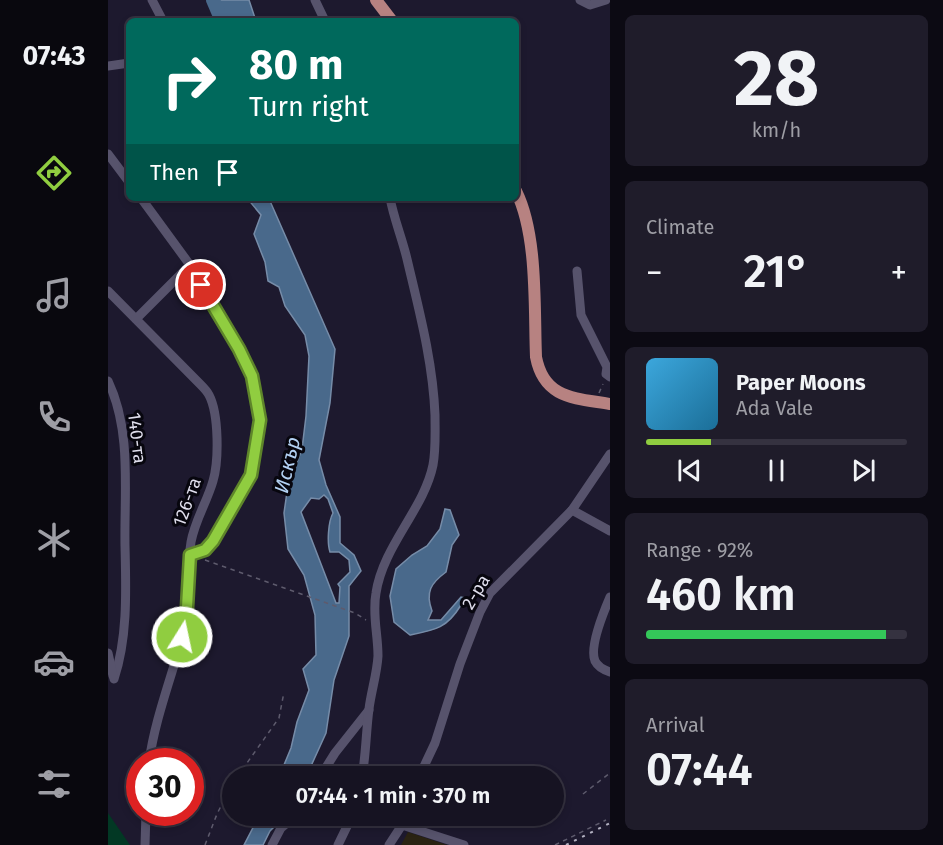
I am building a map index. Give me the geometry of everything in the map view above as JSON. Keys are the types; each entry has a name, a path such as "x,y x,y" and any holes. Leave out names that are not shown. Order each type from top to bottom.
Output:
{"main road":[{"path":"376,0 390,18"},
{"path":"519,198 531,241 536,357 540,374 544,382 557,392 610,404"}],"street":[{"path":"152,0 161,18"},
{"path":"315,0 324,18"},
{"path":"580,0 590,5 606,0"},
{"path":"108,66 126,63"},
{"path":"108,154 126,178"},
{"path":"143,201 190,265 239,349 252,376 260,420 251,475 213,541 205,550 190,555"},
{"path":"364,766 369,710 377,662 378,644 374,625 376,590 391,549 425,488 433,466 435,446 431,368 406,257 391,201"},
{"path":"135,319 190,265"},
{"path":"577,271 581,315 608,373"},
{"name":"126-та","path":"108,291 200,384 209,395 213,406 217,453 214,479 195,525 182,637 151,748"},
{"path":"608,373 610,355"},
{"name":"140-та","path":"108,381 122,433 125,476 125,613 114,679 108,653"},
{"name":"2-ра","path":"424,766 435,743 460,664 480,612 490,593 572,510 610,454"},
{"path":"572,510 610,531"},
{"path":"610,597 594,649 594,661 599,667 610,672"},
{"path":"327,766 369,710"},
{"path":"145,845 146,826"},
{"path":"272,845 283,826"},
{"path":"339,845 348,826"},
{"path":"389,845 401,826"},
{"path":"416,826 464,845"}],"path":[{"path":"596,402 608,373"},
{"path":"190,555 355,613 374,625"},
{"path":"245,766 279,718 284,692"},
{"path":"583,794 610,772"},
{"path":"205,845 222,804"},
{"path":"555,845 606,820"}],"shaded area":[{"path":"408,832 447,845 401,845"}],"green space":[{"path":"108,813 130,845 108,845"}],"water":[{"path":"217,0 249,0 255,18 227,18"},
{"path":"249,201 270,201 335,349 330,403 319,460 326,485 340,517 340,543 354,555 361,571 349,586 349,636 334,680 326,733 311,766 284,766 309,690 303,669 316,655 315,615 304,575 288,549 284,513 288,485 302,449 309,356 305,335 285,306 279,287 268,281 265,262 254,234 261,215","holes":["324,495 333,513 328,532 330,552 339,552 349,560 350,572 338,584 340,587 339,603 336,603 301,512 311,498 319,499"]},
{"path":"445,509 450,510 459,535 452,545 446,572 436,580 429,593 432,611 428,620 441,620 461,597 471,599 471,604 461,605 451,619 440,627 410,635 394,622 390,596 396,569 427,546 440,529"},
{"path":"254,826 275,826 263,845 244,845"}],"waterway":[{"name":"Искър","path":"213,0 221,18"}],"railway":[{"path":"566,845 610,823"}],"route":[{"path":"182,637 187,607 190,555 205,550 236,504 251,475 260,420 252,376 239,349 201,285"}]}
